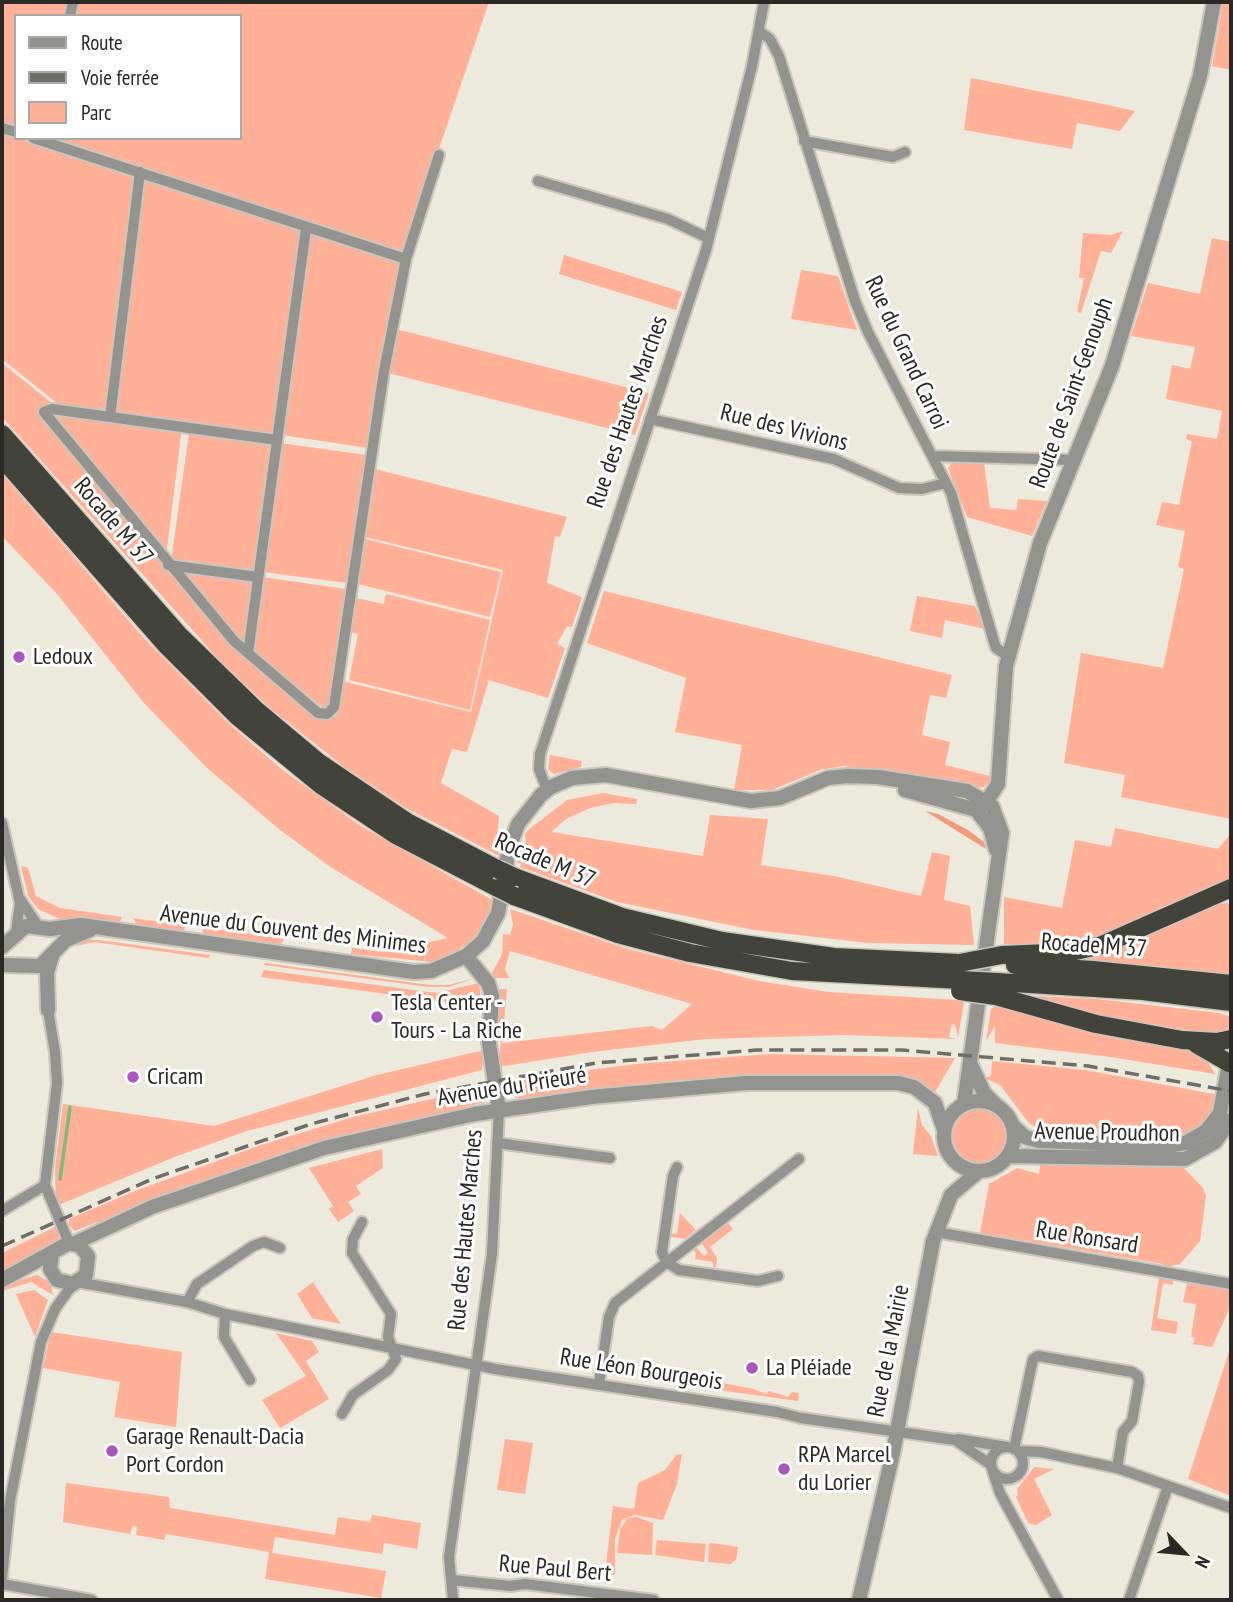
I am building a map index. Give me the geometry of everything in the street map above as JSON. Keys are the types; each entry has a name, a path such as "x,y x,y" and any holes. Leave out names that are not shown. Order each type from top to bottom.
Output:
{"highway":[{"name":"Rocade M 37","path":"2,434 179,635 256,710 318,762 407,822 496,869 622,918 722,941 960,978"},
{"name":"Rocade M 37","path":"2,458 167,646 237,716 321,785 396,835 506,892 589,925 654,944 792,971 834,975 960,978 999,974 1182,987 1231,984"},
{"path":"960,978 999,974 1102,945 1226,893"},
{"path":"999,974 1096,1024 1182,1040 1217,1042 1231,1039"},
{"name":"Rocade M 37","path":"1182,987 1231,1002"},
{"path":"1182,1040 1230,1057"}],"street":[{"path":"764,2 757,44 775,48"},
{"name":"Route de Saint-Genouph","path":"981,806 998,784 1008,656 1040,543 1112,366 1200,76 1214,2"},
{"name":"Rue du Grand Carroi","path":"760,32 770,38 775,48 868,332 946,483 996,648 1008,656"},
{"name":"Rue des Hautes Marches","path":"547,790 540,774 540,754 708,239 757,44"},
{"path":"41,140 306,229 406,259"},
{"path":"804,141 893,157 905,152"},
{"path":"277,440 52,409 44,411 168,565 248,653 318,713 327,714 334,707 384,372 406,259 439,155"},
{"path":"110,417 140,172"},
{"path":"538,181 668,219 708,239"},
{"path":"248,653 306,229"},
{"name":"Rue des Vivions","path":"650,419 834,459 899,488 922,489 946,483"},
{"path":"932,456 1075,460"},
{"path":"168,565 258,577"},
{"path":"993,634 1012,640"},
{"name":"Avenue du Couvent des Minimes","path":"10,940 26,926 81,925 414,972 431,971 466,956 483,941 494,923 514,831 534,801 547,790 581,776 606,775 738,800 758,801 788,795 828,778 860,777 967,791 981,806"},
{"path":"962,1105 971,1064 1002,833 981,806"},
{"path":"2,823 19,896 54,941 47,973 48,1010 57,1065 56,1104 45,1185 71,1243 83,1249 98,1277 115,1288"},
{"path":"19,896 10,940 15,957 27,967 39,984 48,1010"},
{"name":"Avenue du Couvent des Minimes","path":"27,967 40,966 70,937 102,929"},
{"name":"Rue des Hautes Marches","path":"452,1580 449,1557 492,1254 499,1110 489,1043 492,996 489,986 466,956"},
{"path":"2,965 27,967"},
{"name":"Avenue Proudhon","path":"1013,1126 1025,1137 1039,1141 1167,1146 1185,1143 1206,1131 1220,1113 1230,1057"},
{"path":"935,1103 944,1130 945,1145 951,1158 963,1168 978,1172 998,1167 1009,1156 1015,1139 1013,1126 1007,1114 984,1093 971,1064"},
{"name":"Avenue du Prieuré","path":"71,1243 189,1193 324,1148 499,1110 664,1089 812,1081 904,1084 935,1103 962,1105"},
{"path":"944,1130 948,1118 962,1105 977,1100 995,1105"},
{"name":"Avenue Proudhon","path":"1009,1156 1185,1159 1215,1142 1231,1120"},
{"path":"497,1143 610,1157"},
{"name":"Rue de la Mairie","path":"859,1600 897,1431 936,1232 951,1195 951,1158"},
{"path":"598,1384 609,1317 615,1303 799,1159"},
{"path":"677,1167 673,1176 663,1245 666,1262 679,1270 758,1281 778,1276"},
{"name":"Rue de la Mairie","path":"951,1195 978,1172"},
{"path":"2,1211 45,1185"},
{"path":"342,1414 353,1395 393,1364 397,1355 390,1346 391,1314 352,1253 353,1239 362,1222"},
{"path":"2,1578 10,1501 44,1332 55,1309 75,1283 86,1275 93,1248 108,1228"},
{"name":"Rue Ronsard","path":"936,1232 1231,1284"},
{"path":"187,1302 197,1284 253,1245 264,1242 280,1248"},
{"path":"6,1278 71,1243"},
{"path":"52,1253 49,1264 55,1278 55,1309"},
{"path":"6,1278 35,1271 75,1283"},
{"name":"Rue Léon Bourgeois","path":"75,1283 187,1302 225,1314 477,1365 784,1413 801,1419 955,1440 966,1438 1117,1468 1231,1508"},
{"path":"225,1314 224,1336 250,1380"},
{"path":"1023,1467 1013,1449 1033,1359 1038,1356 1132,1372 1139,1378 1132,1421 1123,1432 1117,1468"},
{"path":"955,1440 1004,1480 1015,1478"},
{"path":"1013,1449 995,1452 992,1469 1000,1493 1011,1508 1058,1600"},
{"path":"1011,1508 1009,1491 1023,1467 1035,1460 1056,1456"},
{"path":"1129,1600 1168,1486"},
{"path":"452,1580 453,1600"},
{"name":"Rue Paul Bert","path":"452,1580 510,1586 525,1584 654,1600"},
{"path":"2,1584 92,1600"}],"green space":[{"path":"2,2 489,2 407,243 368,448 183,420 166,556 55,417 58,404 2,359"},
{"path":"1223,2 1231,3 1231,70 1212,66"},
{"path":"971,78 1135,111 1120,131 1077,123 1072,149 964,130"},
{"path":"1123,231 1111,253 1101,251 1081,313 1077,312 1084,278 1079,278 1083,233 1111,235"},
{"path":"1212,238 1231,242 1231,819 1121,797 1125,775 1064,763 1081,653 1163,668 1184,569 1178,567 1185,531 1156,525 1162,502 1179,505 1192,441 1186,439 1187,434 1217,439 1222,411 1166,399 1172,365 1190,369 1195,347 1131,336 1148,283 1200,294"},
{"path":"564,255 682,292 676,310 559,274"},
{"path":"801,270 838,276 857,330 791,319"},
{"path":"396,329 649,393 635,435 388,373"},
{"path":"2,363 53,404 45,414 161,564 251,660 321,719 336,716 342,681 471,712 503,570 365,537 375,469 567,517 560,537 555,536 547,583 582,597 572,627 567,626 557,644 565,648 548,698 489,680 467,752 452,749 441,783 499,816 499,856 406,808 343,766 271,709 221,662 2,417"},
{"path":"189,433 267,444 269,447 254,568 249,572 171,561"},
{"path":"280,443 367,455 347,583 263,572"},
{"path":"953,462 984,463 990,508 1016,510 1018,499 1047,501 1032,536 967,517 948,468"},
{"path":"2,474 143,637 227,722 284,771 361,826 494,901 485,923 472,940 452,954 432,962 351,954 352,948 383,952 448,938 332,868 280,830 206,767 144,703 57,594 2,536"},
{"path":"365,539 501,572 490,617 358,584"},
{"path":"185,574 248,581 251,585 244,644 184,578"},
{"path":"262,577 346,589 329,701 325,709 252,650"},
{"path":"604,591 952,675 946,698 930,695 922,735 950,742 945,765 990,776 990,780 984,787 976,788 844,766 820,770 772,790 734,790 742,745 675,732 686,678 587,643"},
{"path":"386,594 490,620 470,710 349,680 358,634 351,632 356,598 384,604"},
{"path":"917,596 975,606 985,629 945,620 942,638 910,631"},
{"path":"550,755 582,761 581,767 554,774 548,769"},
{"path":"603,793 637,799 636,804 614,803 590,808 566,819 551,832 703,856 710,815 768,819 761,865 834,876 921,896 932,852 950,856 944,900 970,906 974,945 869,943 754,930 617,902 520,867 521,864 517,862 526,844 525,834 528,830 567,800"},
{"path":"1115,828 1218,849 1231,833 1231,880 1101,936 1053,945 1004,944 1004,897 1062,908 1075,840 1111,847"},
{"path":"21,866 28,868 36,896 60,908 122,917 121,920 117,923 86,918 62,920 38,909 28,896"},
{"path":"1231,903 1231,974 1082,959 1083,956 1215,904"},
{"path":"510,909 628,949 759,981 828,992 957,1000 964,1003 958,1037 955,1025 952,1024 949,1037 956,1039 845,1035 706,1039 592,1052 498,1067 501,1043 498,1039 499,989 507,989 502,1043 652,1026 662,1030 692,1004 510,951 505,969 509,978 493,978 492,973 502,954 503,934 510,935 513,925"},
{"path":"133,918 187,925 183,931 137,925"},
{"path":"201,927 285,939 280,944 204,934"},
{"path":"84,940 210,955 209,958 94,942 76,946"},
{"path":"265,963 430,985 449,985 472,979 449,987 428,987 264,965"},
{"path":"264,970 436,993 479,983 482,1007 261,977"},
{"path":"1015,995 1097,999 1219,1013 1231,1017 1230,1032 1215,1034 1086,1015"},
{"path":"996,1005 1102,1034 1202,1053 1215,1074 1111,1057 995,1043 995,1026 986,1041 991,1009"},
{"path":"484,1050 482,1070 247,1131 177,1156 56,1206 55,1168 63,1104 214,1126 377,1075"},
{"path":"770,1054 955,1058 935,1092 904,1077 828,1075 687,1081 523,1100 504,1093 506,1083 573,1072 636,1064"},
{"path":"992,1061 1085,1070 1219,1095 1214,1112 1203,1126 1187,1136 1168,1139 1042,1135 1042,1132 1028,1122 1000,1085 985,1078 991,1076"},
{"path":"484,1087 490,1096 486,1102 464,1107 460,1112 357,1134 269,1159 207,1181 99,1226 97,1222 75,1231 69,1225 69,1219 135,1191 258,1146 353,1117"},
{"path":"918,1108 922,1125 931,1136 938,1156 913,1154"},
{"path":"985,1109 995,1113 1003,1121 1007,1136 1003,1151 995,1159 975,1163 965,1159 957,1151 953,1131 957,1121 965,1113"},
{"path":"382,1149 383,1168 356,1186 361,1194 348,1202 354,1211 338,1222 329,1209 333,1206 309,1168"},
{"path":"1041,1160 1176,1164 1183,1167 1203,1188 1206,1196 1200,1241 1180,1264 1163,1268 1163,1264 980,1233 989,1184 1017,1168 1039,1174"},
{"path":"680,1213 696,1230 685,1239 668,1236 668,1233 677,1234"},
{"path":"727,1222 733,1229 710,1247 717,1258 716,1268 713,1267 713,1262 695,1259 696,1253 692,1248 695,1246 704,1256 708,1252 700,1242"},
{"path":"57,1226 59,1239 44,1254 2,1274 2,1253"},
{"path":"37,1275 50,1282 53,1295 31,1282 2,1291 2,1286"},
{"path":"1159,1278 1173,1281 1173,1285 1163,1283 1157,1318 1178,1322 1176,1334 1151,1330"},
{"path":"313,1282 341,1324 312,1318 297,1294"},
{"path":"1187,1283 1231,1290 1228,1312 1212,1347 1193,1344 1195,1338 1191,1337 1196,1304 1183,1302"},
{"path":"34,1290 48,1300 35,1337 16,1294"},
{"path":"51,1332 182,1352 176,1427 114,1417 120,1382 43,1368"},
{"path":"276,1333 312,1341 319,1352 306,1361 329,1399 280,1428 262,1400 306,1376"},
{"path":"1231,1345 1231,1496 1188,1479"},
{"path":"704,1375 707,1380 766,1394 769,1391 788,1397 792,1392 799,1393 798,1401 690,1386"},
{"path":"505,1439 533,1443 525,1494 497,1490"},
{"path":"682,1454 677,1484 663,1520 634,1515 622,1520 615,1539 615,1575 605,1573 613,1506 634,1509 638,1483 665,1470 676,1455"},
{"path":"1034,1467 1054,1469 1034,1479 1052,1515 1036,1525 1028,1523 1016,1497 1017,1489"},
{"path":"66,1483 169,1497 170,1508 335,1535 338,1517 370,1522 372,1515 421,1523 417,1549 384,1543 382,1554 275,1537 272,1553 386,1571 381,1598 265,1579 269,1552 166,1534 164,1540 136,1535 137,1527 133,1526 130,1534 63,1522"},
{"path":"637,1517 653,1523 652,1555 617,1553 620,1529 628,1518"},
{"path":"657,1540 706,1544 704,1562 655,1555"},
{"path":"709,1544 738,1547 736,1560 730,1564 708,1562"}],"shaded area":[{"path":"925,811 938,814 968,830 984,842 986,849"}],"waterway":[{"path":"60,1179 70,1107"}],"railway":[{"path":"2,1246 152,1179 311,1124 425,1094 596,1063 757,1050 902,1050 1088,1066 1231,1091"}],"place":[{"name":"Ledoux","path":"19,657"},
{"name":"Tesla Center - Tours - La Riche","path":"377,1017"},
{"name":"Cricam","path":"133,1077"},
{"name":"La Pléiade","path":"752,1368"},
{"name":"Garage Renault-Dacia Port Cordon","path":"112,1451"},
{"name":"RPA Marcel du Lorier","path":"784,1469"}]}
